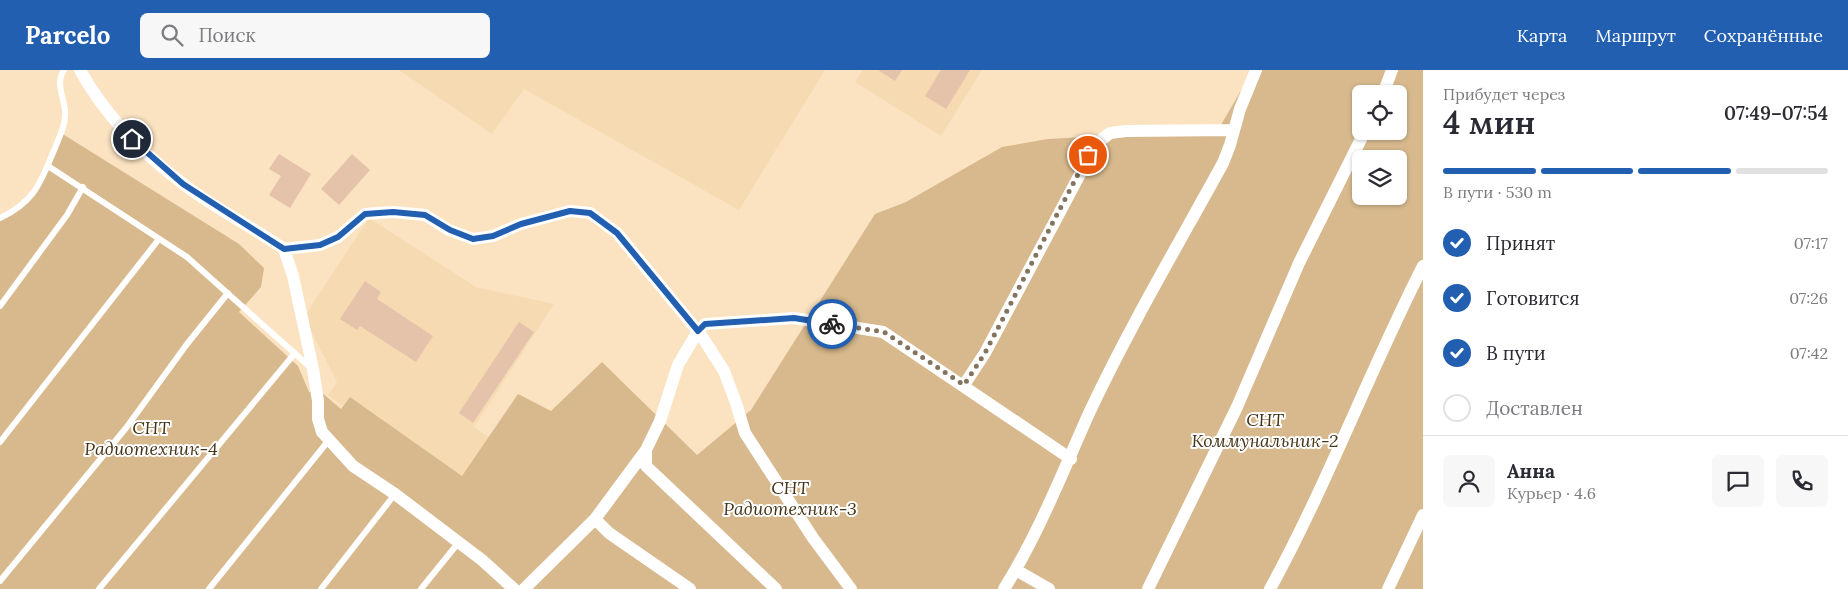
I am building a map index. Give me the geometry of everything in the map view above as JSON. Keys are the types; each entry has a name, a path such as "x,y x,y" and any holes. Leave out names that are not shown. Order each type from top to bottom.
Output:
{"street":[{"path":"80,70 105,109 154,160 183,184 284,249 293,276 313,369 318,402 318,419 322,432 353,466 395,494 459,542 514,589"},
{"path":"1004,589 1016,570 1071,459 1091,410 1223,162 1240,109 1256,70"},
{"path":"1386,85 1392,70"},
{"path":"964,385 985,353 1096,144 1110,133 1126,131 1234,130"},
{"path":"1148,589 1237,407 1299,263 1360,140"},
{"path":"284,249 320,245 338,237 365,214 393,212 425,215 450,230 473,239 493,236 521,224 570,211 590,213 617,233 698,331 724,371 745,433 814,538 851,589"},
{"path":"1270,589 1368,384 1390,331 1423,266"},
{"path":"524,589 594,518 646,450 660,421 678,365 698,331 705,324 794,318 884,332 1071,459"},
{"path":"646,450 646,466 776,589"},
{"path":"1388,589 1423,515"},
{"path":"594,518 609,533 690,589"},
{"path":"1016,570 1049,589"}],"lane":[{"path":"0,218 32,196 43,180 64,126 65,111 60,75 64,70"},
{"path":"48,166 83,187 187,257 313,369"},
{"path":"0,306 67,215 83,187"},
{"path":"0,442 159,239"},
{"path":"0,581 126,428 187,344 228,293"},
{"path":"99,589 295,353"},
{"path":"209,589 329,440"},
{"path":"321,589 395,494"},
{"path":"422,589 459,542"}],"shaded area":[{"path":"399,70 825,70 739,210 524,89 492,134"},
{"path":"863,70 982,70 941,136 855,82"},
{"path":"369,218 476,287 554,304 474,427 517,456 490,496 350,397 343,406 328,395 337,382 304,317"}],"green space":[{"path":"1253,70 1423,70 1423,589 0,589 0,216 34,195 61,133 239,244 264,268 261,287 239,312 298,366 309,392 321,392 341,409 350,397 462,476 518,394 551,411 602,362 697,455 751,410 875,214 906,202 1002,147 1048,139 1154,133 1215,135"}],"building":[{"path":"878,70 902,70 895,81"},
{"path":"941,70 970,70 946,109 925,96"},
{"path":"279,154 311,174 290,208 269,195 281,176 269,169"},
{"path":"352,154 370,170 339,205 321,189"},
{"path":"365,281 381,292 377,299 433,336 416,362 360,326 357,330 340,319"},
{"path":"519,322 534,332 473,423 459,413"}],"way so far":[{"path":"832,324 884,332 964,385 985,353 1057,218 1088,155"}],"route":[{"path":"132,139 183,184 284,249 299,249 320,245 338,237 365,214 393,212 425,215 450,230 473,239 493,236 521,224 570,211 590,213 617,233 698,331 705,324 794,318 832,324"}],"park label":[{"name":"СНТ Коммунальник-2","path":"1265,429"},
{"name":"СНТ Радиотехник-4","path":"151,437"},
{"name":"СНТ Радиотехник-3","path":"790,497"}]}
